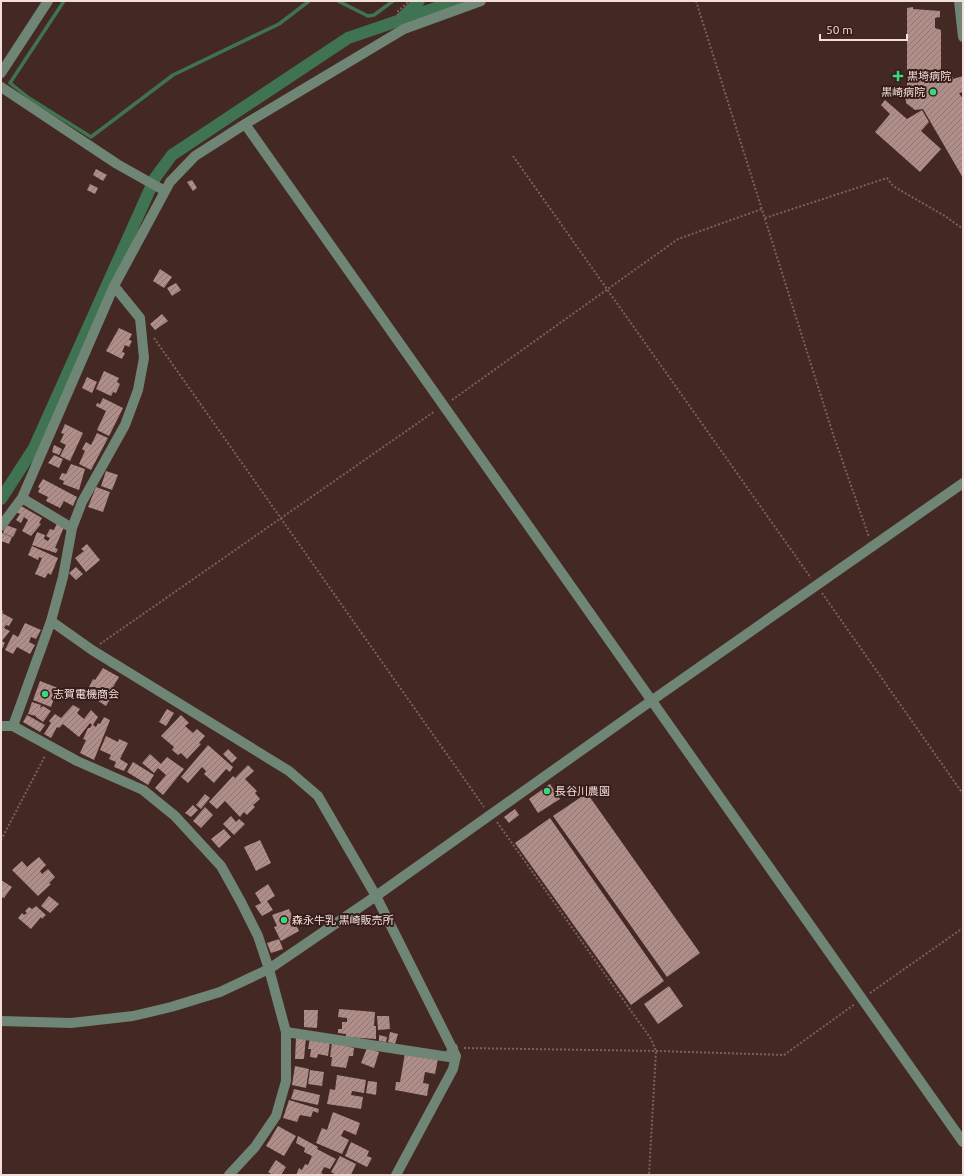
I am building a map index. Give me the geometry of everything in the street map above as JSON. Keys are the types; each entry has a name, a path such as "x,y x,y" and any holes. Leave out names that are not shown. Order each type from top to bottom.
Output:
{"street":[{"path":"1,73 48,1"},
{"path":"1,526 22,498 114,286 165,191 177,172 195,156 245,124 404,30 481,1"},
{"path":"959,1 963,37"},
{"path":"1,87 117,164 165,191"},
{"path":"245,124 963,1142"},
{"path":"13,726 51,621 63,578 72,528 82,502 125,425 138,390 144,358 140,318 114,286"},
{"path":"1,1021 71,1023 133,1016 171,1007 220,992 269,969 376,896 651,701 963,483"},
{"path":"22,498 72,528"},
{"path":"51,621 92,650 289,771 318,796 376,896 456,1056 453,1069 396,1175"},
{"path":"1,726 13,726 111,777 143,790 175,816 221,866 258,936 269,969 286,1032 286,1080 276,1116 255,1147 229,1175"},
{"path":"286,1032 449,1057 452,1048"}],"path":[{"path":"398,16 397,12 409,1"},
{"path":"696,1 833,434 872,546"},
{"path":"513,156 606,290 963,794"},
{"path":"765,218 887,178 893,186 906,195 945,216 963,229"},
{"path":"92,650 444,405 678,239 762,209"},
{"path":"152,336 490,816 502,826 651,1039 656,1050 649,1175"},
{"path":"1,840 50,746"},
{"path":"452,1048 656,1050 784,1055 963,928"}],"building":[{"name":"黒崎病院","path":"913,7 913,9 940,11 940,17 935,18 935,28 941,30 941,78 952,75 953,79 963,76 963,92 959,93 963,99 963,178 923,109 915,110 906,103 907,8"},
{"path":"885,100 907,119 922,110 929,122 921,131 941,149 920,172 875,132 890,114 881,105"},
{"path":"96,169 107,175 103,181 93,175"},
{"path":"192,180 197,188 193,191 187,182"},
{"path":"90,184 98,188 95,194 87,190"},
{"path":"160,269 172,277 164,288 153,281"},
{"path":"176,283 181,290 172,296 167,288"},
{"path":"162,314 168,321 155,330 150,324"},
{"path":"119,328 132,334 129,340 132,341 129,347 125,345 122,352 125,353 122,359 106,351"},
{"path":"104,371 119,378 117,382 120,384 116,393 113,392 111,396 96,389"},
{"path":"87,377 97,382 92,393 82,388"},
{"path":"103,398 123,408 109,436 97,430 106,411 96,406 97,403 100,404"},
{"path":"65,424 83,433 70,461 60,456 66,445 60,442 64,434 61,433"},
{"path":"97,433 108,438 91,470 79,464 85,451 82,449 86,442 91,445"},
{"path":"54,445 62,449 59,455 52,452"},
{"path":"54,455 63,459 59,468 48,463"},
{"path":"71,464 85,469 79,490 63,484 64,481 59,479 62,473 66,474"},
{"path":"106,471 118,475 112,490 101,486"},
{"path":"43,479 77,497 73,506 64,501 60,508 46,501 48,497 38,492 40,488 38,487"},
{"path":"96,487 110,492 103,512 88,507"},
{"path":"21,506 42,518 39,523 41,524 31,536 22,531 28,520 24,517 21,523 16,520 20,514 16,512"},
{"path":"57,523 64,527 55,548 58,549 56,553 32,545 37,532 45,535 44,539 48,541 50,538 46,536 50,529 54,530"},
{"path":"6,525 17,529 13,537 3,533"},
{"path":"2,533 12,537 9,544 1,541"},
{"path":"87,544 100,560 86,572 75,558 84,551 81,549"},
{"path":"32,546 58,558 51,575 48,573 45,578 35,574 42,558 39,557 38,560 28,555"},
{"path":"76,567 83,574 76,580 69,573"},
{"path":"1,610 3,611 2,613 13,619 9,626 6,625 4,628 10,631 2,641 5,643 1,651"},
{"path":"25,623 41,630 36,639 31,637 29,642 35,645 30,654 17,647 13,654 5,650 13,634 18,637"},
{"path":"103,668 119,677 113,687 116,689 106,706 86,693 93,679 95,680"},
{"name":"志賀電機商会","path":"40,681 58,688 51,707 33,700"},
{"path":"32,702 41,705 40,708 43,706 51,711 43,722 36,716 28,714"},
{"path":"73,705 80,709 77,713 84,719 91,710 98,717 93,725 96,727 98,723 100,724 104,717 110,720 94,760 80,753 86,740 83,739 88,728 92,725 90,723 79,737 63,724 59,728 57,727 51,738 44,734 51,723 49,721 55,714 61,718"},
{"path":"167,709 174,713 166,726 159,722"},
{"path":"27,715 45,725 40,732 23,722"},
{"path":"181,715 189,723 185,726 193,733 197,729 205,736 199,743 201,744 187,759 181,753 178,755 172,750 174,747 161,736"},
{"path":"106,736 118,742 119,739 128,743 120,759 128,764 124,771 114,767 116,762 109,759 111,755 100,750"},
{"path":"208,745 233,767 230,772 226,769 214,783 204,774 206,771 202,767 188,783 181,777"},
{"path":"228,749 237,758 232,763 223,754"},
{"path":"150,754 161,764 167,757 184,769 163,795 155,788 166,775 158,768 154,773 142,763"},
{"path":"133,762 154,775 148,785 127,772"},
{"path":"248,765 254,771 245,779 257,791 255,793 260,799 253,805 255,807 247,815 244,812 240,817 225,801 217,809 209,802 233,776 235,778"},
{"name":"長谷川農園","path":"550,784 560,799 538,813 529,799"},
{"path":"587,793 700,953 667,977 553,816"},
{"path":"205,794 210,798 201,809 196,805"},
{"path":"193,805 198,810 191,817 185,813"},
{"path":"205,807 213,815 201,828 193,821"},
{"path":"515,809 519,815 509,823 504,817"},
{"path":"231,816 236,822 239,819 245,824 234,835 223,824"},
{"path":"550,818 664,981 631,1005 515,843"},
{"path":"224,829 231,837 219,848 211,839"},
{"path":"260,840 271,863 256,871 244,847"},
{"path":"39,857 46,865 40,871 42,874 48,869 55,877 49,883 51,884 38,896 12,870 22,861 27,867"},
{"path":"1,880 12,887 4,898 1,897"},
{"path":"268,884 275,896 267,901 273,910 262,916 255,906 261,903 255,893"},
{"path":"49,896 59,904 50,913 41,906"},
{"path":"36,906 46,915 42,919 41,917 31,929 18,918 22,913 24,915 27,913 25,911 29,907 32,909"},
{"name":"森永牛乳 黒崎販売所","path":"289,909 299,931 281,941 274,927 277,926 272,915"},
{"path":"279,939 283,949 271,953 267,943"},
{"path":"669,986 683,1006 658,1024 644,1004"},
{"path":"339,1009 375,1012 374,1026 376,1026 376,1039 346,1037 346,1034 338,1033 338,1029 342,1029 342,1022 347,1022 347,1018 338,1017"},
{"path":"304,1010 318,1010 317,1028 304,1027"},
{"path":"377,1016 389,1016 390,1029 378,1030"},
{"path":"390,1032 398,1034 395,1044 388,1042"},
{"path":"379,1035 387,1037 386,1042 379,1041"},
{"path":"296,1037 306,1037 304,1059 295,1059"},
{"path":"310,1038 330,1042 328,1056 318,1054 317,1058 310,1057 311,1049 308,1049"},
{"path":"332,1042 354,1048 353,1056 349,1056 346,1068 331,1066 332,1057 330,1057"},
{"path":"367,1048 379,1052 374,1068 361,1063"},
{"path":"405,1053 438,1059 435,1074 425,1072 423,1083 429,1084 427,1096 395,1090 396,1082 400,1082"},
{"path":"295,1066 309,1069 306,1088 292,1085"},
{"path":"310,1070 324,1072 322,1086 308,1084"},
{"path":"337,1075 366,1080 364,1093 352,1091 351,1095 363,1097 361,1109 327,1104 330,1089 335,1090"},
{"path":"368,1081 377,1082 376,1095 366,1093"},
{"path":"294,1089 320,1095 318,1105 291,1099"},
{"path":"289,1100 319,1109 318,1113 313,1111 311,1117 300,1115 297,1122 283,1118"},
{"path":"333,1112 360,1123 356,1135 344,1130 341,1136 349,1140 342,1154 316,1143 322,1128 327,1130"},
{"path":"278,1126 296,1136 284,1156 266,1146"},
{"path":"298,1136 318,1147 317,1149 336,1159 330,1169 324,1167 321,1173 325,1175 296,1175 299,1168 302,1170 305,1164 308,1165 312,1156 304,1152 305,1148 296,1143"},
{"path":"351,1142 369,1151 367,1156 372,1158 367,1167 345,1156"},
{"path":"340,1156 356,1164 351,1175 336,1175 331,1172"},
{"path":"276,1160 286,1167 281,1175 273,1175 268,1172"}],"waterway":[{"path":"64,1 10,83 29,98 91,137 173,75 279,24 309,1"},
{"path":"338,1 368,16 374,15 393,1"},
{"path":"402,18 419,1"},
{"path":"1,499 34,448 155,178 172,155 348,38 456,1"}],"place":[{"name":"黒埼病院","path":"898,76"},
{"name":"黒崎病院","path":"933,92"},
{"name":"志賀電機商会","path":"45,694"},
{"name":"長谷川農園","path":"547,791"},
{"name":"森永牛乳 黒崎販売所","path":"284,920"}]}
